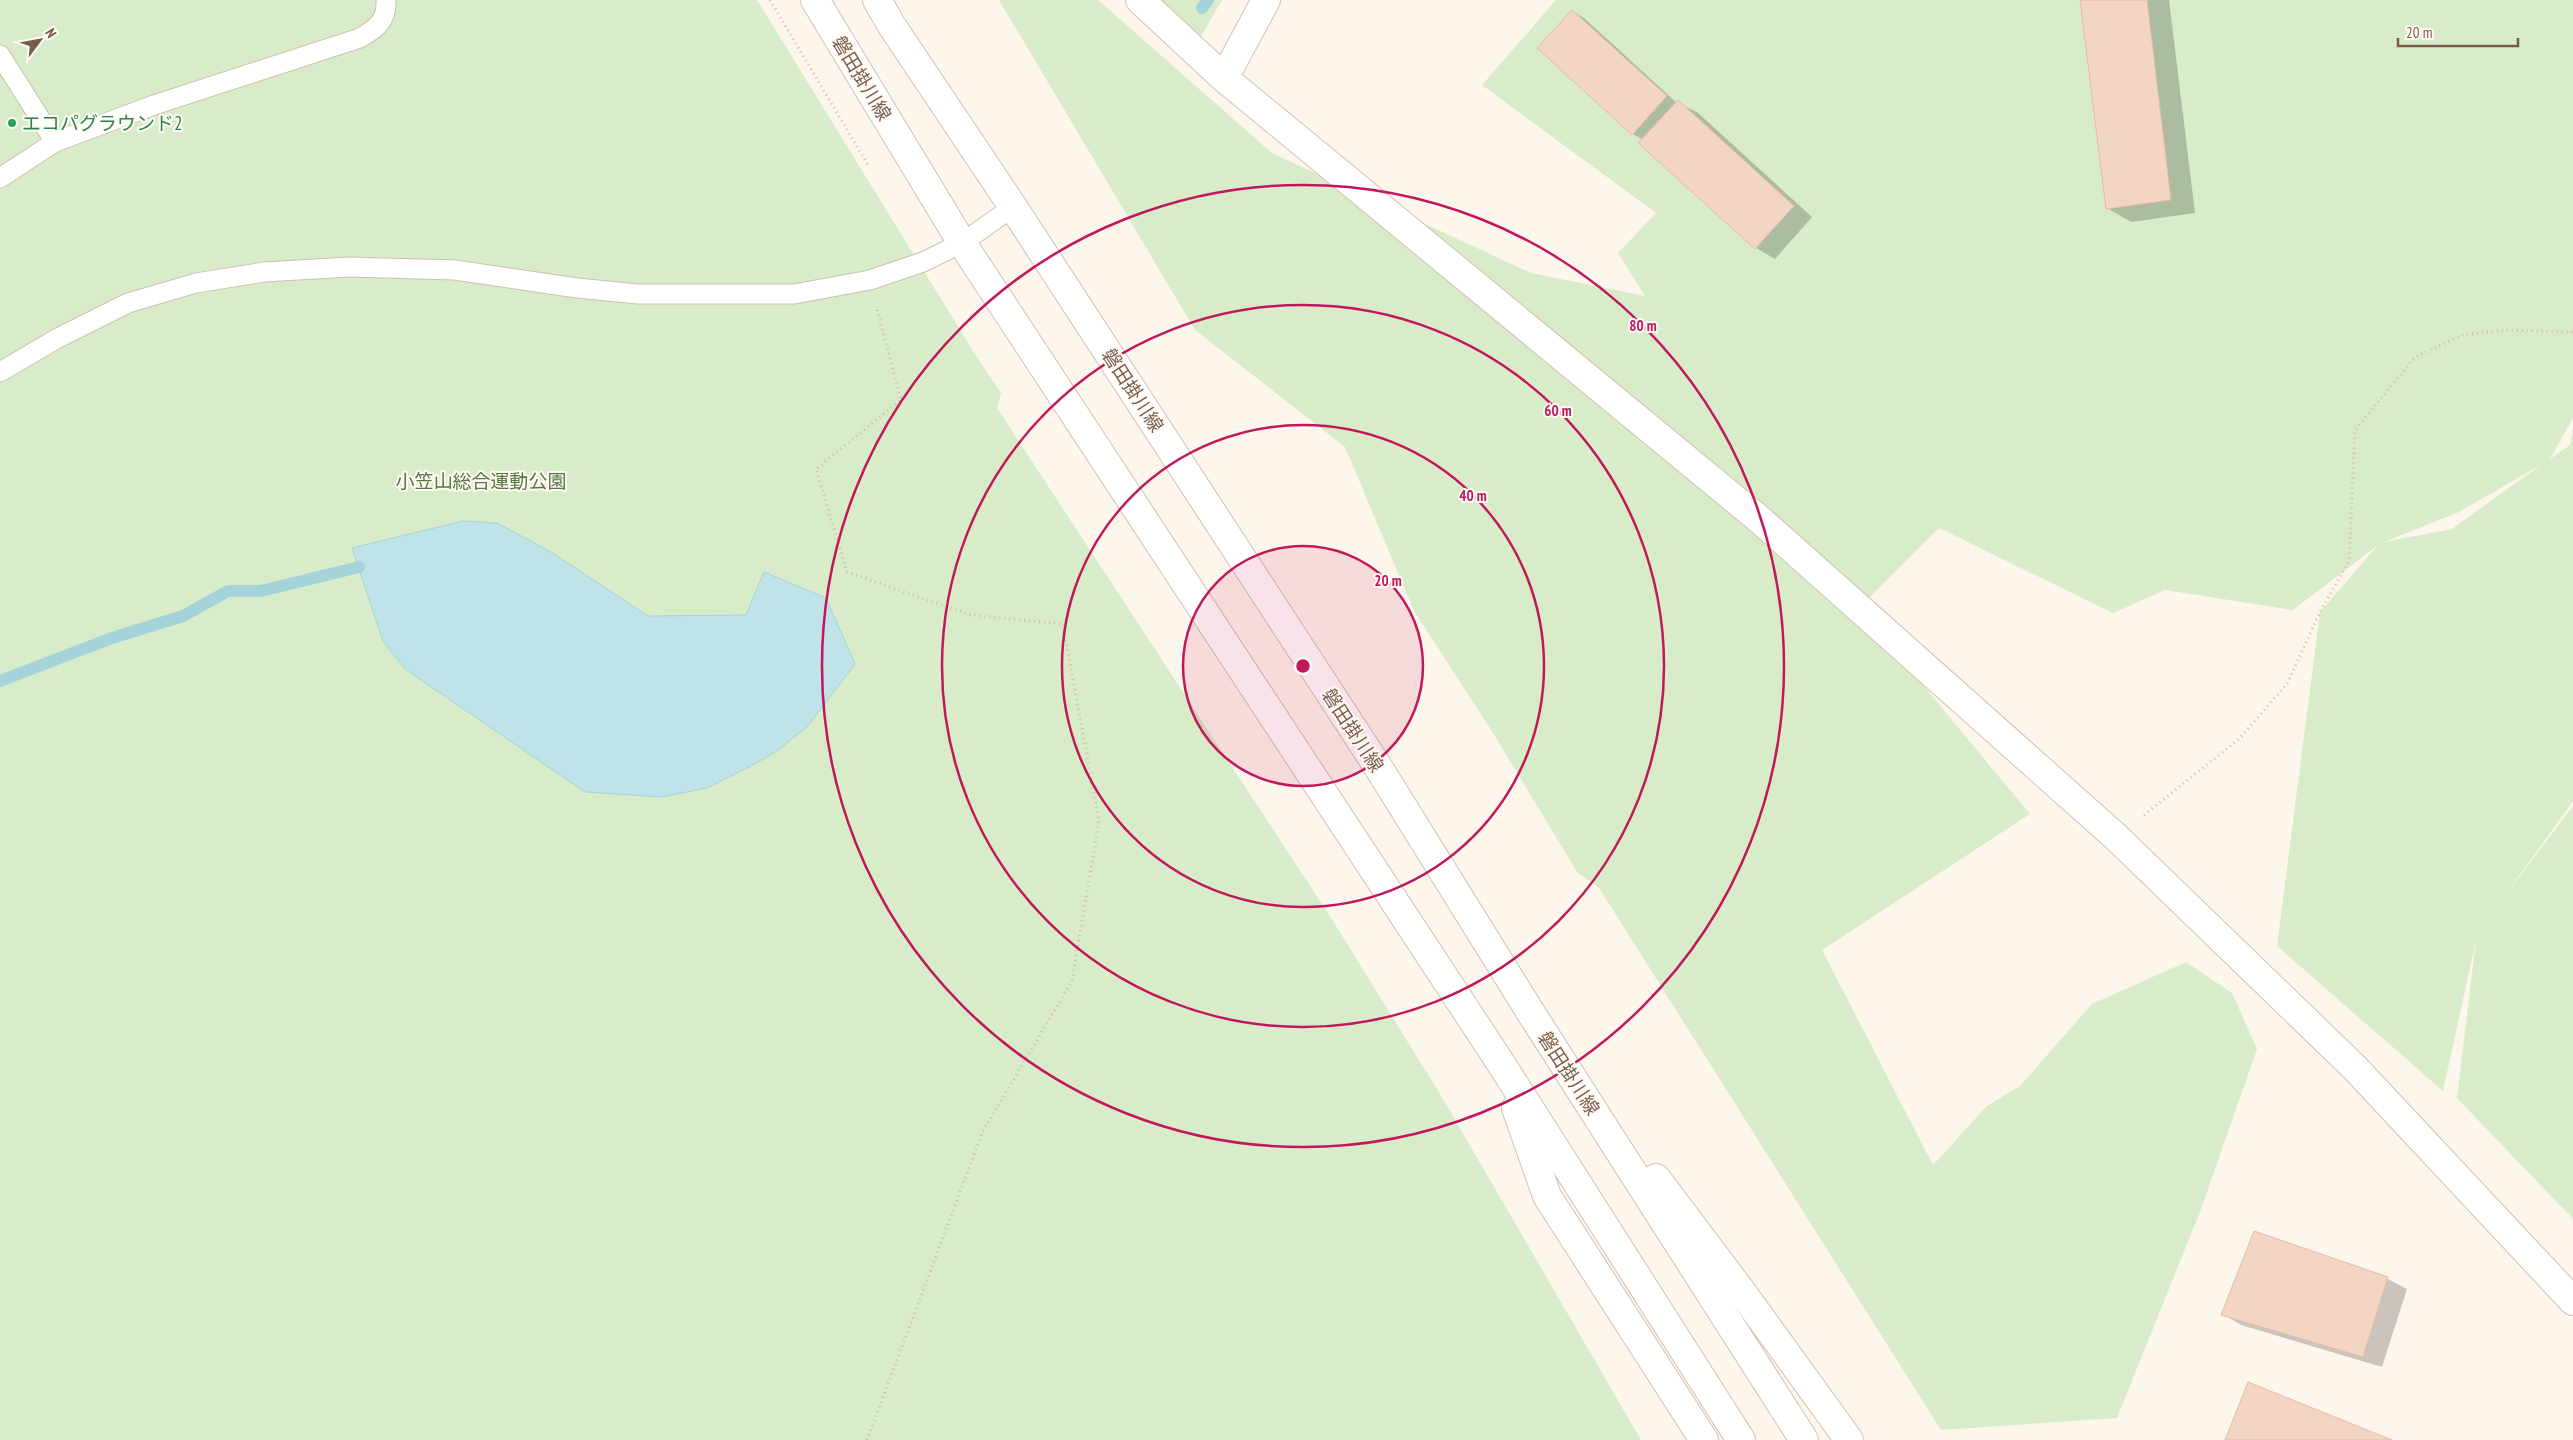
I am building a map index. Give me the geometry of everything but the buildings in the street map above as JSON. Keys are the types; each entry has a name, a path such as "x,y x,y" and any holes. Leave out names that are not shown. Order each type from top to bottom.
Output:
{"main road":[{"name":"磐田掛川線","path":"815,0 962,243 1500,1062 1741,1440"},
{"name":"磐田掛川線","path":"877,0 892,26 1013,207 1380,770 1531,1013 1804,1440"},
{"path":"1140,0 1224,78 1759,519 2116,837 2355,1068 2573,1301"},
{"path":"1224,78 1266,0"},
{"path":"1531,1013 1739,1288 1849,1440"},
{"path":"1500,1062 1547,1196 1704,1440"}],"lane":[{"path":"0,178 55,142 154,105 360,38 375,30 384,19 386,0"},
{"path":"0,55 55,142"},
{"path":"0,372 58,338 128,303 196,283 264,272 348,266 454,270 577,288 638,294 794,294 870,280 923,262 962,243 1013,207"}],"path":[{"path":"770,0 868,165"},
{"path":"867,1440 983,1130 1072,981 1099,821 1063,624 971,615 847,572 816,469 901,400 870,280"},
{"path":"2116,837 2239,739 2287,684 2320,612 2349,561 2355,430 2415,357 2462,335 2504,330 2573,332"}],"green space":[{"name":"小笠山総合運動公園","path":"0,0 757,0 978,359 1001,393 997,408 1333,921 1443,1099 1641,1440 0,1440"},
{"path":"999,0 1098,0 1272,153 1531,273 1645,296 1618,253 1656,213 1482,85 1556,0 2573,0 2573,418 2550,459 2570,445 2573,426 2573,801 2500,902 2573,806 2573,1219 2457,1098 2476,940 2443,1091 2277,946 2320,612 2378,545 2293,610 2165,590 2113,613 1939,528 1859,608 2030,814 1822,950 1933,1165 1987,1106 2020,1086 2092,1004 2186,962 2232,993 2257,1049 2200,1212 2117,1418 1941,1430 1599,888 1577,872 1495,736 1414,611 1345,447 1195,330","holes":["2542,464 2452,529 2384,542 2459,512"]},
{"path":"1140,0 1222,0 1193,50"}],"water":[{"path":"463,521 497,523 551,552 648,616 746,615 764,572 826,598 855,664 808,726 777,751 707,788 661,797 585,792 405,669 383,641 352,548"}],"waterway":[{"path":"1202,8 1208,0"},
{"path":"0,681 112,638 183,616 228,591 261,591 359,567"}],"place":[{"name":"エコパグラウンド2","path":"12,123"}]}
